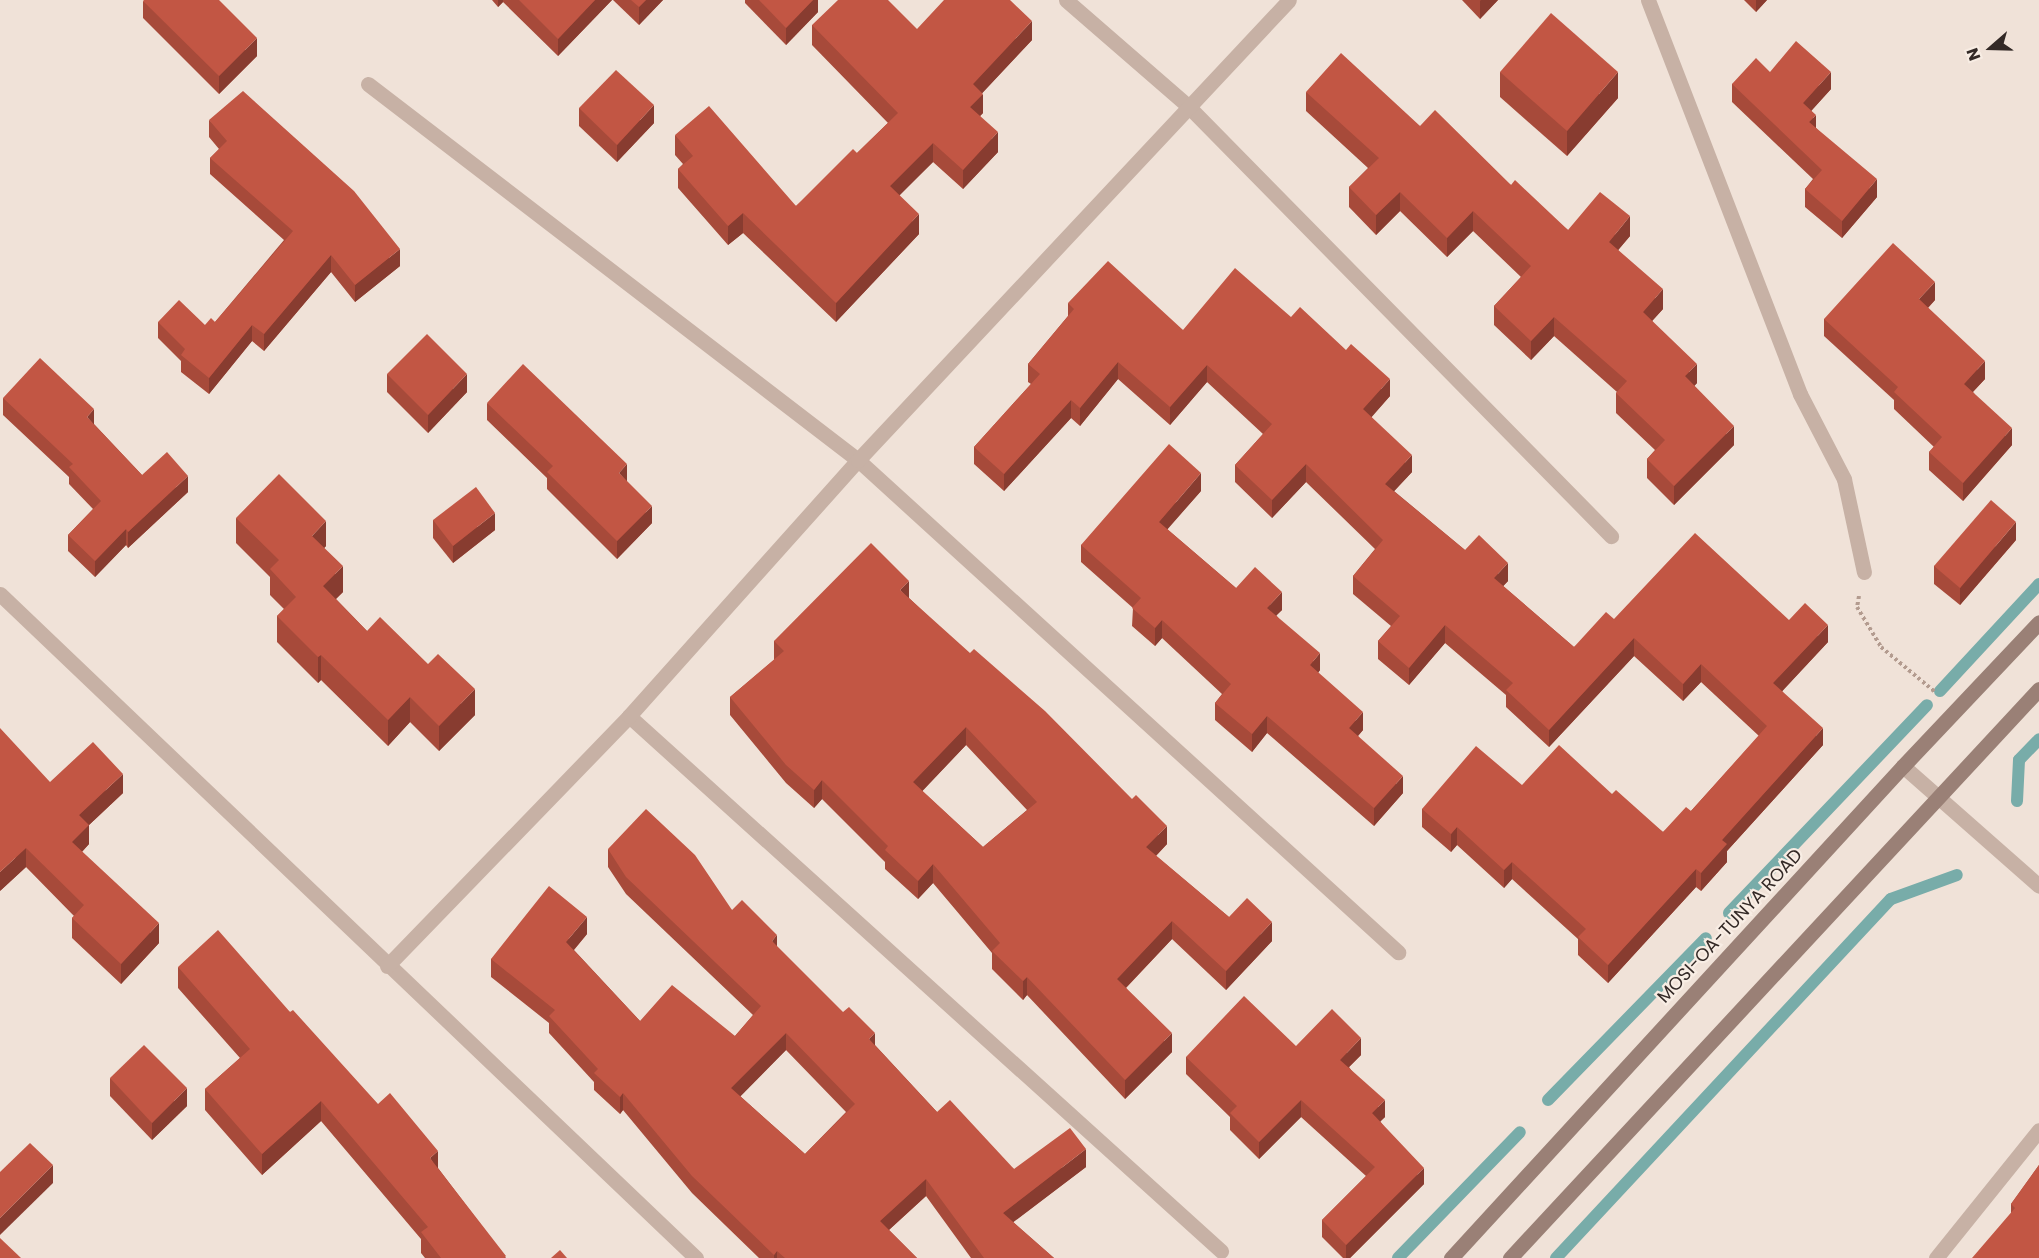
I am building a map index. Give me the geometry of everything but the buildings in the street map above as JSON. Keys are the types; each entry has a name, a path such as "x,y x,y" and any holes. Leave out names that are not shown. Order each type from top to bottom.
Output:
{"main road":[{"name":"MOSI-OA-TUNYA ROAD","path":"1451,1258 1903,766 2039,622"},
{"path":"1510,1258 2039,689"}],"street":[{"path":"1066,0 1189,107 1611,536"},
{"path":"387,966 629,716 858,460 1289,0"},
{"path":"1648,0 1800,394 1844,479 1864,572"},
{"path":"368,84 858,460 1398,952"},
{"path":"0,594 387,966 696,1258"},
{"path":"629,716 1221,1251"},
{"path":"1903,766 2039,886"},
{"path":"1936,1258 2039,1130"}],"path":[{"path":"1864,572 1857,607 1881,647 1957,709"}],"waterway":[{"path":"1940,691 2039,584"},
{"path":"1729,913 1927,705"},
{"path":"2017,801 2019,760 2039,739"},
{"path":"1556,1258 1891,899 1957,875"},
{"path":"1548,1100 1706,938"},
{"path":"1398,1258 1520,1132"}]}
